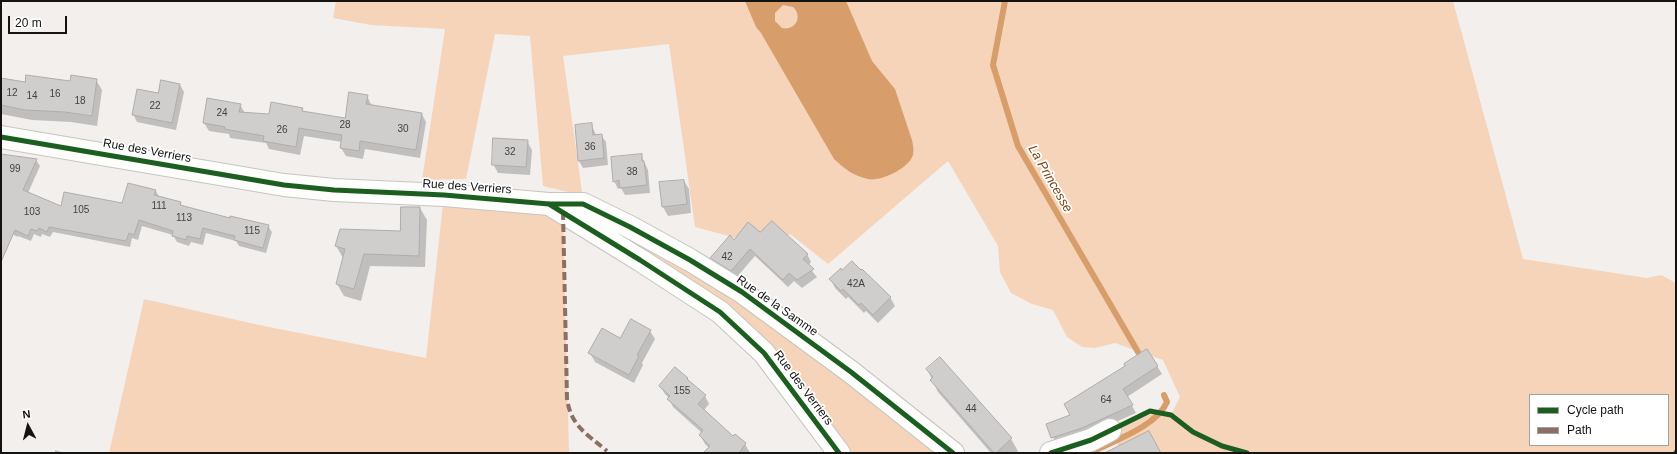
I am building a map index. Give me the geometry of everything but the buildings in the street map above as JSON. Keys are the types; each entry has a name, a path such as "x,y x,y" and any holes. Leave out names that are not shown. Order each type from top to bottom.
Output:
{"street":[{"name":"Rue des Verriers","path":"1,137 284,185 334,190 444,195 549,204 640,260 720,312 764,353 839,453"},
{"name":"Rue de la Samme","path":"549,204 583,204 630,227 690,260 742,292 851,372 953,453"},
{"path":"1051,453 1091,440 1110,430"}],"shaded area":[{"path":"336,1 1453,1 1523,259 1647,278 1661,275 1676,283 1676,453 1122,453 1110,430 1150,411 1171,415 1180,397 1163,360 1115,343 1095,348 1082,347 1067,337 1053,310 1032,304 1011,293 1000,272 998,246 948,161 828,264 790,234 774,248 695,227 669,44 563,56 583,199 568,192 543,186 530,36 495,34 466,179 422,180 445,29 371,25 333,18"},
{"path":"745,1 846,1 872,61 895,89 912,140 913,155 906,165 887,176 868,179 850,172 834,159 761,33 756,27","holes":["783,5 793,7 798,18 796,22 791,27 782,28 775,21 775,13"]},
{"path":"444,195 563,212 569,453 109,453 144,299 259,325 426,358"},
{"path":"583,204 690,260 953,453 839,453 764,353 640,260"}],"waterway":[{"name":"La Princesse","path":"1005,1 993,65 1018,146 1138,352"},
{"path":"1090,453 1133,432 1154,419 1167,402 1164,395"}],"marked path":[{"path":"563,212 567,399 569,408 576,423 607,451"}],"cycle path":[{"path":"1,137 284,185 334,190 444,195 549,204 583,204 630,227 690,260 742,292 851,372 953,453"},
{"path":"549,204 640,260 720,312 764,353 839,453"},
{"path":"1051,453 1091,440 1150,411 1171,415 1193,432 1222,446 1247,453"}]}
